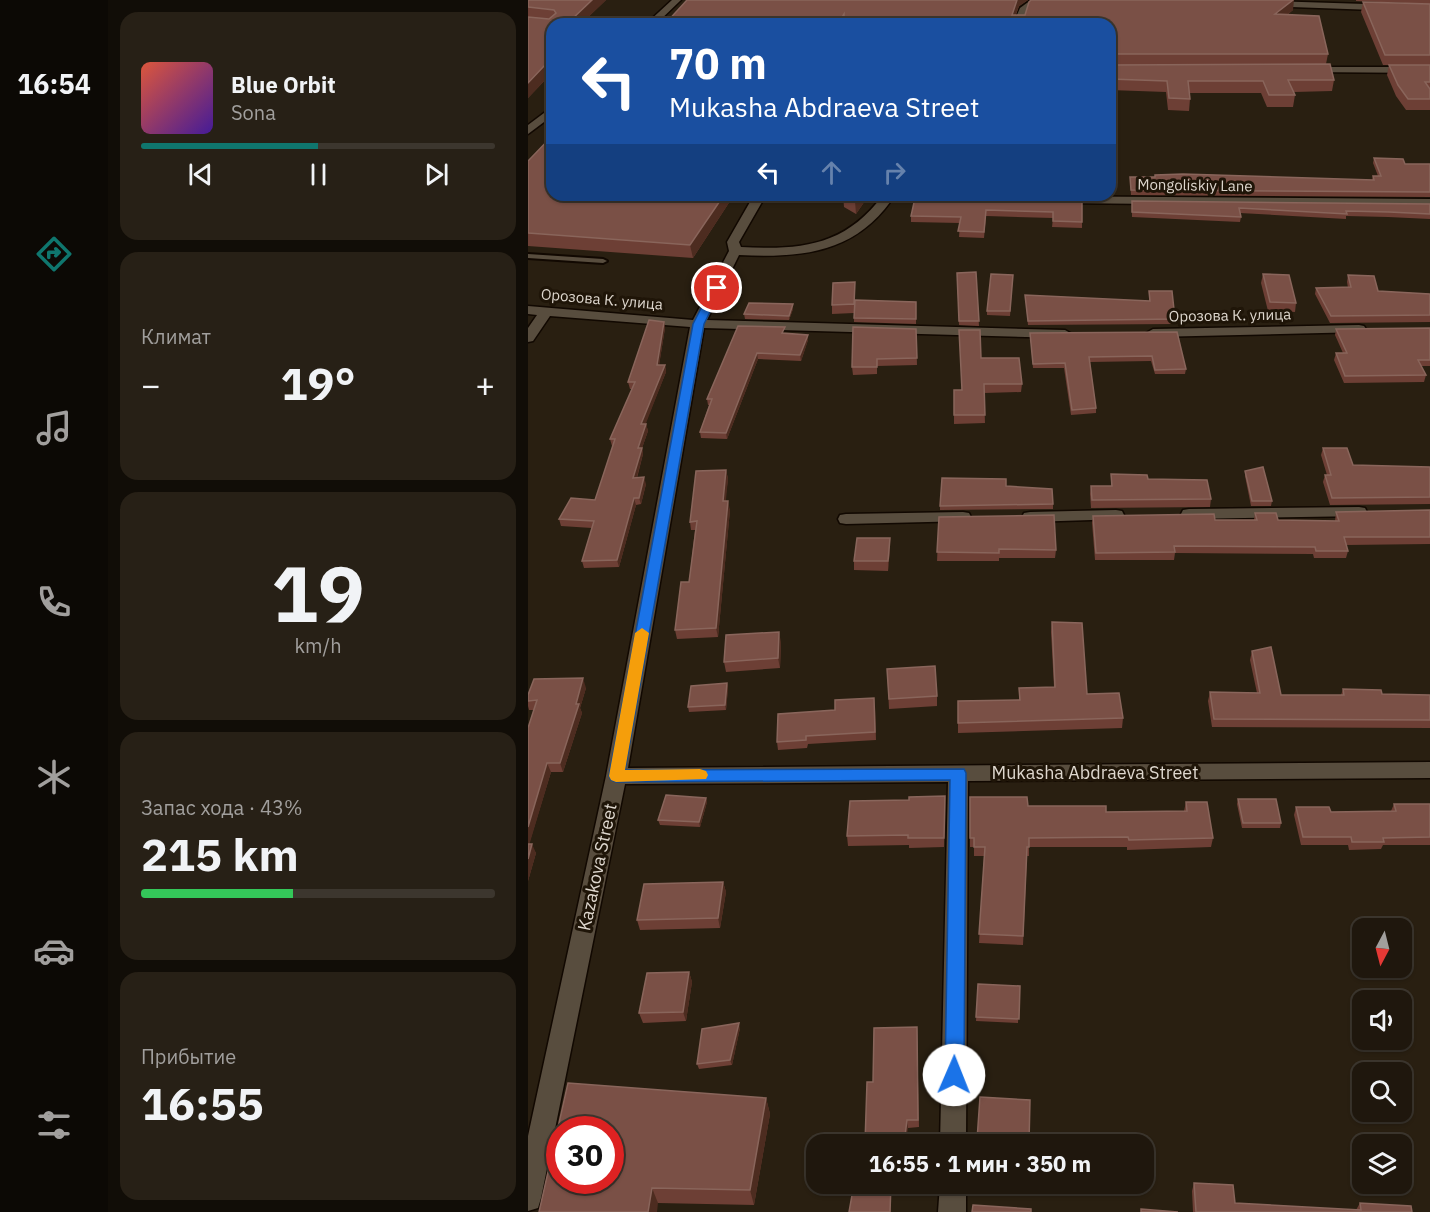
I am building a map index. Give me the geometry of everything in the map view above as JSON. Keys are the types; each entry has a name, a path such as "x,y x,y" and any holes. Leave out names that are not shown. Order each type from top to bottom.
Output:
{"street":[{"path":"658,18 677,0"},
{"path":"1020,18 1023,10 1037,0"},
{"path":"1255,4 1315,3 1430,9"},
{"path":"1300,70 1430,70"},
{"path":"528,131 546,115"},
{"name":"Mongoliskiy Lane","path":"1116,199 1430,202"},
{"name":"Kazakova Street","path":"528,1198 616,776 699,324 735,251 733,242 757,201"},
{"path":"735,251 798,252 824,245 862,225 884,201"},
{"name":"Орозова К. улица","path":"528,310 699,324 1080,334"},
{"path":"528,338 546,311"},
{"name":"Орозова К. улица","path":"1138,333 1372,329"},
{"path":"1168,515 1370,512"},
{"path":"1013,517 1132,515"},
{"path":"846,519 977,517"},
{"name":"Mukasha Abdraeva Street","path":"616,776 1430,770"},
{"path":"953,1134 958,773"},
{"path":"952,1212 953,1194"}],"lane":[{"path":"528,256 603,261"}],"building":[{"path":"528,0 592,0 573,18 550,18 556,13 554,10 528,7"},
{"path":"687,0 1017,0 1012,15 1025,15 1031,0 1293,0 1275,14 1319,16 1328,54 1116,54 1116,18 844,18 844,14 842,18 670,18"},
{"path":"1363,2 1430,4 1430,55 1385,55"},
{"path":"528,17 546,19 546,65 528,83"},
{"path":"1330,64 1334,80 1288,80 1295,95 1269,95 1263,81 1188,81 1190,99 1169,98 1167,81 1116,79 1116,65"},
{"path":"1389,65 1430,65 1430,82 1425,82 1430,89 1430,99 1408,99 1398,85"},
{"path":"546,142 546,201 720,201 690,245 528,233 528,161"},
{"path":"1374,158 1403,159 1405,164 1430,164 1430,192 1131,190 1130,177 1155,177 1155,175 1374,180 1373,176 1381,176"},
{"path":"914,201 1082,201 1082,222 1053,221 1053,212 986,210 984,232 958,231 961,217 911,216"},
{"path":"1132,201 1430,204 1430,214 1346,211 1347,214 1239,208 1241,217 1132,212"},
{"path":"976,272 979,321 959,321 957,273"},
{"path":"991,274 1013,275 1010,311 987,311"},
{"path":"1263,274 1289,275 1296,303 1270,302"},
{"path":"1348,275 1374,276 1378,291 1430,294 1430,315 1331,316 1316,288 1351,287"},
{"path":"855,282 854,304 832,305 833,283"},
{"path":"1149,291 1172,291 1175,319 1028,321 1025,295 1150,301"},
{"path":"855,300 916,302 916,319 854,318"},
{"path":"749,303 793,304 789,316 744,314"},
{"path":"649,320 664,322 657,365 665,365 641,424 646,424 638,448 642,448 633,478 644,477 639,498 634,498 617,560 582,561 594,521 559,519 571,498 595,500 615,439 610,439 635,382 628,382"},
{"path":"738,326 785,327 782,333 808,335 800,355 757,353 726,433 700,432 712,399 707,399"},
{"path":"853,327 916,329 917,358 877,359 877,367 852,367"},
{"path":"1430,328 1430,360 1418,360 1426,375 1345,376 1336,353 1347,353 1336,329"},
{"path":"959,330 980,330 981,358 1019,358 1022,384 984,384 985,415 954,415 954,390 962,390"},
{"path":"1177,332 1186,369 1155,370 1152,356 1089,357 1096,408 1072,410 1065,363 1033,364 1030,333"},
{"path":"1323,448 1347,448 1353,465 1430,467 1430,497 1332,498 1325,475 1331,475"},
{"path":"1263,467 1272,501 1252,501 1245,471"},
{"path":"726,470 723,501 728,501 716,628 675,630 681,582 689,582 697,521 690,522 696,471"},
{"path":"1111,474 1147,475 1148,479 1207,480 1211,499 1092,500 1091,486 1112,486"},
{"path":"942,478 1006,479 1006,486 1052,489 1053,504 940,506"},
{"path":"1430,510 1430,537 1344,537 1348,551 1316,551 1315,547 1174,546 1175,552 1096,553 1093,516 1214,514 1215,520 1257,520 1255,513 1276,513 1278,520 1339,521 1336,512"},
{"path":"1054,515 1056,550 999,549 999,553 937,552 939,517"},
{"path":"857,538 890,538 888,561 854,561"},
{"path":"1052,622 1082,623 1087,694 1119,693 1123,718 958,723 958,701 1020,700 1019,688 1055,687"},
{"path":"779,632 778,658 724,662 726,635"},
{"path":"1271,647 1281,695 1344,695 1343,689 1381,690 1382,694 1430,695 1430,720 1214,719 1210,692 1260,693 1252,651"},
{"path":"935,666 937,696 889,699 887,669"},
{"path":"583,678 576,704 579,704 560,763 547,763 528,827 528,728 537,700 528,701 528,695 534,679"},
{"path":"727,683 725,705 688,707 691,686"},
{"path":"874,698 875,732 806,736 806,740 777,742 778,714 835,710 835,700"},
{"path":"666,795 706,798 699,822 658,820"},
{"path":"945,796 944,838 908,838 908,835 847,836 850,801 909,800 909,797"},
{"path":"970,797 1027,797 1028,806 1106,806 1106,812 1187,811 1186,802 1207,802 1213,838 1129,840 1128,837 1029,838 1023,936 979,934 985,847 974,847 974,838 970,838"},
{"path":"1238,799 1276,799 1281,823 1243,823"},
{"path":"1394,804 1430,804 1430,837 1383,838 1384,842 1352,842 1351,837 1303,837 1296,807 1329,807 1331,812 1396,811"},
{"path":"528,844 532,844 528,859"},
{"path":"723,882 718,918 637,920 644,884"},
{"path":"689,972 683,1012 639,1013 647,973"},
{"path":"978,984 1020,986 1019,1019 976,1017"},
{"path":"739,1023 730,1060 697,1064 702,1029"},
{"path":"917,1027 918,1120 907,1120 905,1134 865,1134 867,1082 873,1082 874,1028"},
{"path":"568,1083 766,1098 750,1190 652,1188 648,1212 539,1212 546,1181 546,1194 624,1194 624,1116 561,1116"},
{"path":"980,1097 1030,1100 1029,1134 977,1134"},
{"path":"1194,1183 1233,1185 1235,1203 1361,1210 1360,1203 1411,1206 1412,1212 1196,1212"},
{"path":"852,1194 891,1194 890,1212 849,1212"},
{"path":"973,1205 1031,1209 1031,1212 972,1212"},
{"path":"1141,1209 1178,1212 1141,1212"}],"slow traffic":[{"path":"642,633 616,776 700,775"}],"route":[{"path":"717,288 699,324 616,776 958,773 954,1075"}]}
